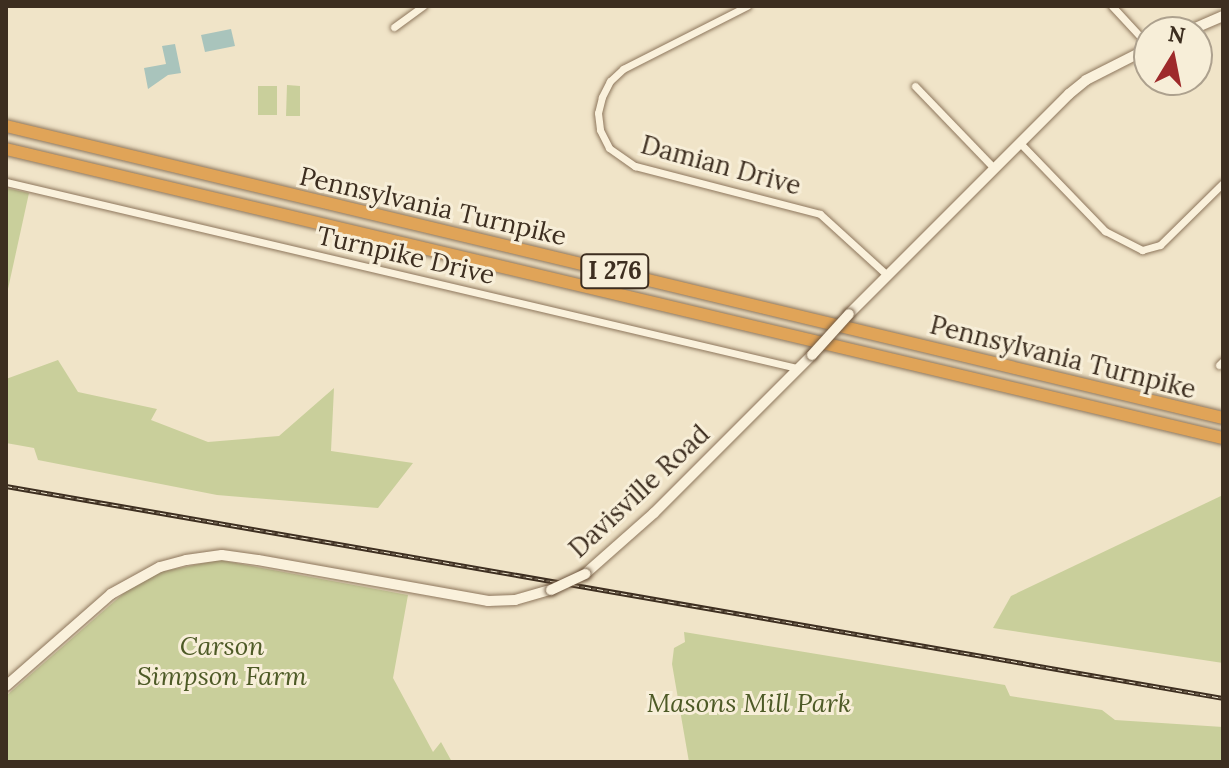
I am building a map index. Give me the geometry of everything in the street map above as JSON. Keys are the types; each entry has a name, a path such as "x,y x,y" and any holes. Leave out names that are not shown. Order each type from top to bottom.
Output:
{"highway":[{"name":"Pennsylvania Turnpike","path":"6,126 1223,418"},
{"name":"Pennsylvania Turnpike","path":"6,149 1223,438"}],"street":[{"path":"394,27 423,6"},
{"name":"Damian Drive","path":"747,6 623,69 610,81 598,113 600,130 609,148 635,166 820,214 887,275"},
{"path":"1112,6 1133,29"},
{"name":"Davisville Road","path":"6,686 111,594 160,567 186,560 222,555 488,601 515,600 551,590 585,574 654,513 1019,142 1086,80 1133,55"},
{"path":"915,86 993,167"},
{"path":"1019,142 1105,231 1142,250 1160,245 1223,183"},
{"name":"Turnpike Drive","path":"6,182 797,368"}],"green space":[{"path":"287,85 300,86 300,116 286,116"},
{"path":"258,86 277,86 277,115 258,115"},
{"path":"6,188 29,193 6,298"},
{"path":"58,360 78,392 157,409 151,420 208,442 279,436 334,388 331,451 413,463 378,508 217,495 38,460 34,448 6,443 6,379"},
{"path":"1223,495 1223,663 993,628 1011,596"},
{"name":"Carson Simpson Farm","path":"219,560 408,595 393,678 433,752 441,742 452,762 6,762 6,696 132,586 155,573"},
{"name":"Masons Mill Park","path":"684,632 1005,685 1010,696 1102,710 1115,720 1223,727 1223,762 689,762 672,664 674,648 685,642"}],"water":[{"path":"231,29 235,46 205,52 201,35"},
{"path":"175,44 181,73 168,75 148,89 144,68 166,64 162,46"}],"railway":[{"path":"6,486 1223,698"}]}
